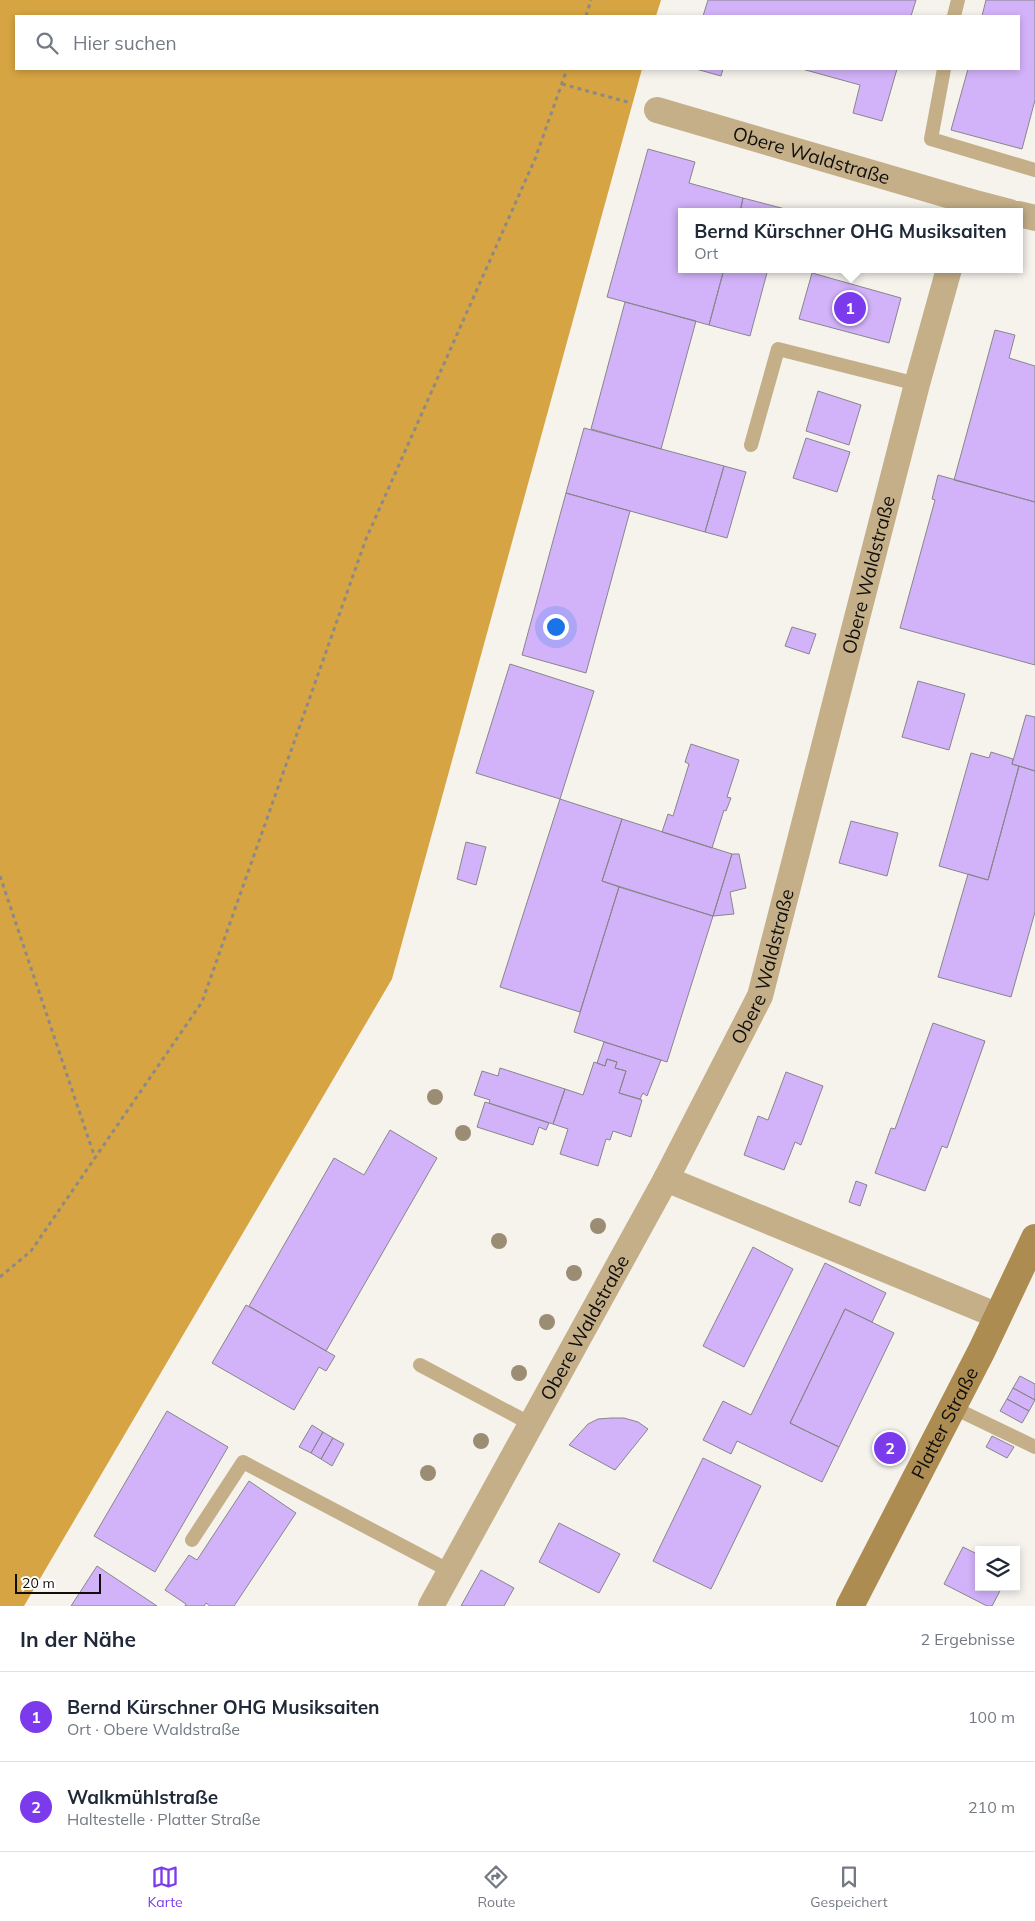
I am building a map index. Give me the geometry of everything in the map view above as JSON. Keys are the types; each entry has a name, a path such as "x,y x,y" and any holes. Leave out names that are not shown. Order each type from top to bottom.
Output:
{"main road":[{"name":"Platter Straße","path":"850,1606 982,1350 1035,1238"}],"street":[{"name":"Obere Waldstraße","path":"657,110 966,206 981,208"},
{"name":"Obere Waldstraße","path":"431,1606 666,1179 760,996 917,384 948,273"},
{"path":"666,1179 998,1316"}],"lane":[{"path":"954,15 958,0"},
{"path":"944,70 931,139 1035,170"},
{"path":"751,445 778,349 917,384"},
{"path":"420,1365 531,1424"},
{"path":"952,1406 1035,1447"},
{"path":"192,1540 242,1462 450,1571"}],"path":[{"path":"586,15 591,0"},
{"path":"0,1278 30,1251 202,1002 366,539 535,159 567,70"},
{"path":"562,84 657,110"},
{"path":"0,876 95,1158"}],"shaded area":[{"path":"0,0 661,0 656,15 15,15 15,70 642,70 392,979 24,1606 0,1606"}],"building":[{"path":"708,0 916,0 911,15 703,15"},
{"path":"986,0 1035,0 1035,100 1022,149 951,130 968,70 1020,70 1020,15 982,15"},
{"path":"700,70 723,70 721,76"},
{"path":"806,70 897,70 882,121 853,113 860,85"},
{"path":"648,149 695,162 689,183 743,198 741,208 678,208 678,273 723,273 709,325 607,297"},
{"path":"743,198 781,208 741,208"},
{"path":"723,273 767,273 750,336 709,325"},
{"path":"812,273 901,298 889,343 799,319"},
{"path":"625,302 696,321 661,449 591,429"},
{"path":"995,330 1015,335 1009,358 1035,366 1035,502 954,480"},
{"path":"818,391 861,405 849,445 806,431"},
{"path":"584,428 724,466 705,532 566,493"},
{"path":"806,438 850,452 837,492 793,478"},
{"path":"724,466 746,472 727,538 705,532"},
{"path":"938,475 1035,502 1035,665 900,628 935,500 932,499"},
{"path":"566,493 630,511 586,673 522,655"},
{"path":"792,627 816,634 809,654 785,646"},
{"path":"510,664 594,691 560,799 476,773"},
{"path":"918,681 965,694 949,750 902,737"},
{"path":"1026,715 1035,717 1035,771 1012,764"},
{"path":"691,744 739,760 727,797 731,798 726,811 724,810 712,848 662,832 668,814 673,816 689,764 685,762"},
{"path":"991,752 1013,759 1012,764 1019,766 988,880 939,866 971,753 989,758"},
{"path":"1019,766 1035,771 1035,912 1011,997 938,977 968,874 988,880"},
{"path":"560,799 622,819 602,881 619,887 580,1012 500,987"},
{"path":"622,819 732,854 713,916 602,881"},
{"path":"851,821 898,833 887,876 839,863"},
{"path":"466,842 486,847 476,885 457,879"},
{"path":"732,854 739,854 746,888 730,892 734,914 713,916"},
{"path":"619,887 713,916 667,1062 574,1032"},
{"path":"933,1023 985,1041 947,1148 942,1146 925,1191 875,1173 891,1128 895,1129"},
{"path":"604,1042 661,1060 647,1096 643,1093 640,1099 619,1093 626,1071 615,1068 617,1062 607,1059 605,1066 597,1063"},
{"path":"607,1059 617,1062 615,1068 626,1071 619,1093 642,1100 631,1137 613,1131 610,1140 606,1139 598,1166 560,1154 568,1129 553,1124 565,1089 583,1095 594,1062 605,1066"},
{"path":"500,1068 565,1089 553,1124 489,1103 490,1100 474,1095 482,1071 498,1076"},
{"path":"786,1072 823,1086 801,1145 795,1142 784,1170 744,1155 758,1116 768,1120"},
{"path":"485,1102 549,1123 546,1130 539,1127 533,1145 477,1127"},
{"path":"390,1130 437,1158 326,1351 249,1306 334,1158 364,1175"},
{"path":"856,1181 867,1185 860,1206 849,1202"},
{"path":"753,1247 793,1269 744,1367 703,1346"},
{"path":"825,1263 886,1293 872,1322 845,1309 790,1423 839,1447 822,1482 737,1441 731,1454 703,1440 723,1401 751,1415"},
{"path":"246,1305 335,1356 326,1371 319,1367 294,1410 212,1363"},
{"path":"845,1309 894,1333 839,1447 790,1423"},
{"path":"1020,1376 1035,1384 1035,1400 1013,1388"},
{"path":"1013,1388 1035,1400 1029,1411 1007,1399"},
{"path":"1007,1399 1029,1411 1022,1423 1000,1411"},
{"path":"167,1411 228,1447 155,1572 94,1536"},
{"path":"624,1418 638,1422 648,1429 615,1470 569,1445 588,1424 598,1419"},
{"path":"312,1425 323,1432 311,1453 299,1447"},
{"path":"323,1432 333,1438 321,1459 311,1453"},
{"path":"992,1436 1014,1447 1007,1458 986,1447"},
{"path":"333,1438 344,1444 332,1466 321,1459"},
{"path":"703,1458 761,1486 711,1589 653,1561"},
{"path":"249,1481 296,1513 234,1606 210,1606 206,1603 204,1606 185,1606 186,1604 165,1590 189,1555 197,1560"},
{"path":"559,1523 620,1554 599,1593 539,1562"},
{"path":"963,1547 975,1553 975,1591 1000,1591 992,1606 987,1606 944,1584"},
{"path":"97,1566 157,1606 71,1606"},
{"path":"481,1570 514,1588 504,1606 461,1606"}],"place":[{"name":"Bernd Kürschner OHG Musiksaiten","path":"850,308"},
{"name":"Walkmühlstraße","path":"890,1448"}]}
